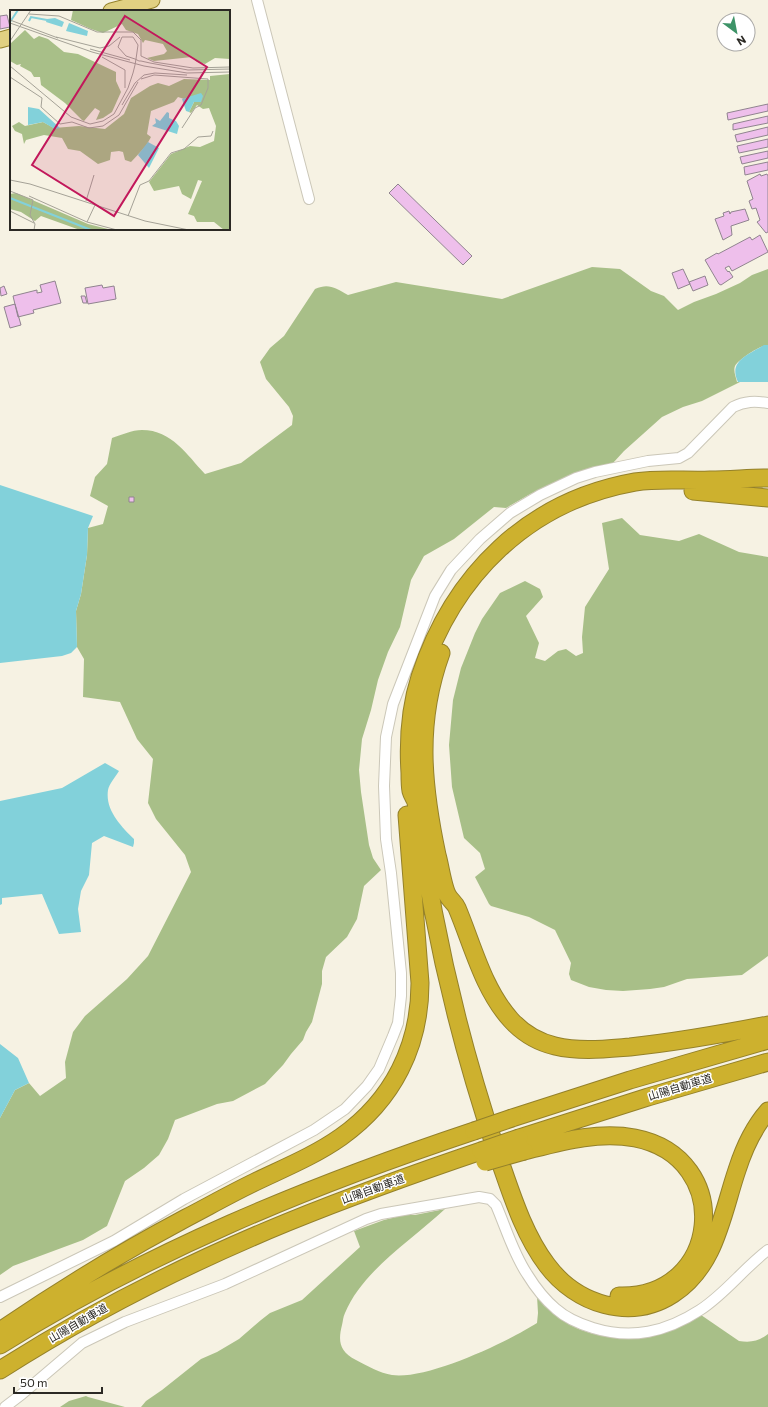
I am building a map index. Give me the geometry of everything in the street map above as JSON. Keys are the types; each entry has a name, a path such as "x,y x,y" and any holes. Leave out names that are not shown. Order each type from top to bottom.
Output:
{"highway":[{"path":"0,1331 76,1281 138,1244 329,1144 357,1123 373,1108 387,1091 398,1074 408,1054 414,1034 419,1008 420,983 407,803 411,791 409,751 410,723 416,689 431,648 452,606 475,574 498,550 517,534 552,511 575,500 610,488 637,482 667,480 768,478"},
{"path":"768,498 708,491 668,490 634,494 595,504 569,514 534,535 505,558 479,587 457,619 444,646 429,690 424,725 423,758 426,791 434,841 448,896 458,908 481,970 498,1002 516,1024 528,1034 542,1041 567,1048 598,1050 675,1041 768,1025"},
{"path":"411,791 416,802 427,878 445,967 459,1025 484,1114 505,1174 528,1232 548,1266 567,1286 577,1294 594,1302 626,1308 654,1303 672,1295 683,1287 696,1273 707,1257 719,1229 743,1151 753,1132 768,1111"},
{"path":"448,896 445,906 447,928 463,999 477,1051 512,1164 530,1212 549,1248 565,1269 579,1281 598,1291 616,1296 636,1295 662,1287 676,1278 698,1250 704,1221 702,1203 697,1185 691,1173 669,1152 656,1145 635,1138 612,1136 521,1145"},
{"name":"山陽自動車道","path":"0,1345 45,1317 107,1283 169,1252 207,1234 331,1182 512,1118 630,1080 768,1040"},
{"name":"山陽自動車道","path":"0,1370 67,1329 111,1305 190,1265 287,1222 383,1186 521,1145 648,1097 768,1062"}],"main road":[{"path":"115,10 152,0"},
{"path":"0,40 10,37"}],"street":[{"path":"257,0 309,199"},
{"path":"0,1297 114,1241 190,1196 314,1130 345,1109 367,1086 382,1063 398,1023 401,996 401,973 386,839 384,786 386,737 393,704 435,596 451,570 470,549 503,519 533,499 576,478 600,470 648,461 680,458 688,453 733,407 740,403 747,402 768,403"},
{"path":"5,1407 78,1347 96,1336 125,1322 225,1284 343,1229 381,1214 479,1197 490,1199 496,1205 520,1263 534,1286 546,1300 561,1313 578,1323 619,1334 638,1334 657,1330 671,1326 691,1316 710,1303 748,1266 768,1250"}],"green space":[{"path":"592,267 620,269 651,291 664,296 678,310 768,269 768,345 760,347 737,363 734,368 734,372 737,382 740,382 702,401 683,407 662,417 624,451 613,463 594,468 538,492 532,493 506,508 494,507 454,539 424,556 411,580 400,627 388,652 378,680 362,739 359,770 361,792 369,845 373,858 381,870 364,886 357,919 347,937 326,957 322,971 322,984 312,1022 303,1040 283,1065 265,1084 233,1101 217,1104 175,1120 168,1139 159,1155 144,1168 125,1181 107,1226 83,1240 13,1266 0,1275 0,1118 15,1090 29,1083 40,1096 66,1078 65,1062 73,1032 85,1016 127,979 148,956 191,872 185,855 156,819 148,803 153,759 137,739 120,702 83,697 84,659 77,647 76,611 81,594 87,555 88,528 103,524 108,506 90,496 95,477 107,464 112,438 138,430 153,431 162,434 178,445 205,474 241,463 292,425 293,416 289,407 266,379 260,362 270,348 284,336 315,289 320,287 332,287 348,295 396,282 502,299"},
{"path":"622,518 640,535 679,541 699,534 739,552 768,557 768,956 742,975 687,979 664,987 623,991 589,987 571,980 569,974 571,963 555,930 529,917 491,906 489,904 475,877 485,869 480,853 464,838 452,787 449,745 453,700 461,668 482,619 500,593 525,581 540,589 543,597 526,616 539,643 535,658 545,661 558,651 566,649 576,656 583,653 582,637 585,607 609,569 602,523"},
{"path":"445,1209 389,1256 353,1297 344,1316 340,1336 341,1345 350,1357 383,1373 392,1375 407,1375 425,1372 445,1366 507,1340 537,1323 537,1296 564,1321 573,1326 594,1334 618,1338 640,1338 650,1336 701,1315 739,1341 755,1341 768,1334 768,1407 141,1407 146,1401 201,1359 217,1352 239,1339 270,1313 302,1300 360,1247 354,1231 384,1220 404,1215 415,1215"},
{"path":"86,1396 125,1407 60,1407 69,1401"}],"water":[{"path":"764,345 768,345 768,382 738,382 736,369 741,359"},
{"path":"0,485 93,516 88,528 87,555 81,594 76,611 77,647 71,653 62,656 0,663"},
{"path":"105,763 119,771 108,790 109,804 111,811 119,823 134,839 133,847 104,836 92,843 89,875 81,891 78,909 81,932 59,934 42,894 2,898 2,904 0,905 0,801 62,788"},
{"path":"0,1044 18,1058 29,1083 15,1090 0,1118"}],"building":[{"path":"7,15 10,27 0,29 0,16"},
{"path":"768,104 768,111 728,120 727,113"},
{"path":"768,116 768,123 733,130 733,124"},
{"path":"768,127 768,135 737,142 735,135"},
{"path":"768,139 768,147 739,153 737,146"},
{"path":"768,151 768,158 742,164 740,157"},
{"path":"768,162 768,170 745,175 744,167"},
{"path":"760,174 761,176 767,174 768,176 768,232 766,233 757,222 760,220 756,208 752,209 749,201 753,199 747,181"},
{"path":"398,184 472,256 463,265 389,193"},
{"path":"745,209 749,220 731,226 732,235 723,240 715,219 724,216 723,213 729,211 730,214 731,212"},
{"path":"760,235 768,252 732,271 729,266 725,268 733,277 721,285 719,284 705,260 750,237 752,240"},
{"path":"683,269 690,284 678,289 672,273"},
{"path":"705,276 708,285 693,291 689,282"},
{"path":"55,281 61,303 33,310 34,313 18,317 13,296 37,290 37,293 42,292 40,285"},
{"path":"102,285 103,288 114,286 116,299 88,304 85,288"},
{"path":"4,286 7,294 1,296 0,288"},
{"path":"81,296 85,296 87,303 83,303"},
{"path":"15,304 21,325 10,328 4,307"},
{"path":"129,497 134,497 134,502 129,502"}]}
